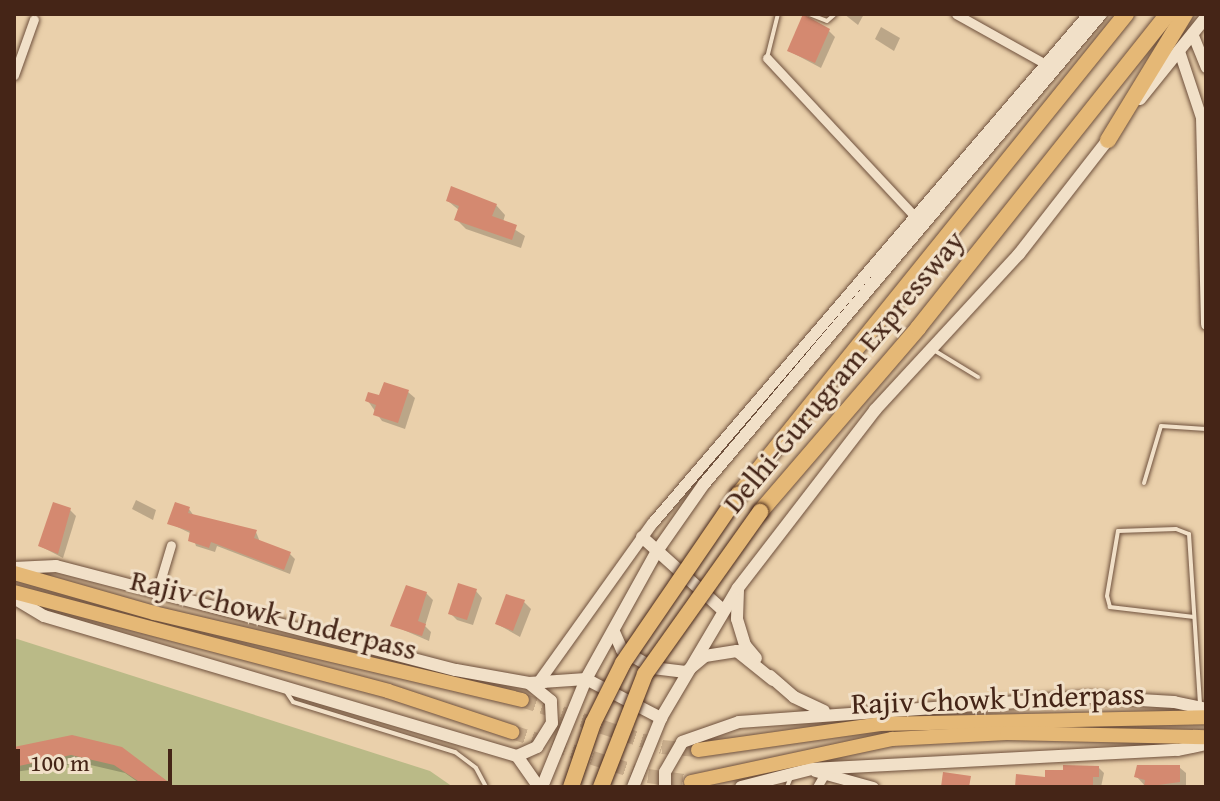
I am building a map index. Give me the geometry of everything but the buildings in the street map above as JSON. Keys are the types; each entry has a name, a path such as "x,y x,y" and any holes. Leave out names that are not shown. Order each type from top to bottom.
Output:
{"highway":[{"name":"Delhi-Gurugram Expressway","path":"571,787 593,723 623,663 738,495 1126,14"},
{"name":"Delhi-Gurugram Expressway","path":"601,787 645,674 760,512 918,328 1168,14"},
{"path":"1108,140 1185,14"}],"main road":[{"path":"540,787 586,679 657,551 758,415 925,227 1052,67 1101,14"},
{"path":"633,787 661,718 738,588 875,410 1019,254 1206,17"},
{"path":"642,537 724,611"},
{"path":"14,570 56,566 156,595 456,670 534,682 586,679 661,718"},
{"name":"Rajiv Chowk Underpass","path":"14,570 154,613 522,700"},
{"path":"738,588 737,619 745,645 773,680"},
{"name":"Rajiv Chowk Underpass","path":"14,592 388,691 512,732"},
{"path":"14,598 44,616 517,756 540,787"},
{"path":"614,632 622,650 653,668 686,672 705,656 737,651 815,709 835,713"},
{"path":"517,756 537,747 552,723 551,701 534,682"},
{"path":"665,787 665,772 682,742 739,722 1090,697 1204,711"},
{"name":"Rajiv Chowk Underpass","path":"698,750 880,724 1204,711"},
{"name":"Rajiv Chowk Underpass","path":"691,782 892,739 1007,733 1206,737"},
{"path":"741,787 811,769 1178,750 1206,744"}],"street":[{"path":"956,14 1052,67"},
{"path":"534,682 642,537 913,216 1052,67 1088,14"},
{"path":"14,75 34,19"},
{"path":"1192,33 1206,67"},
{"path":"1179,51 1203,117 1206,324"},
{"path":"767,58 925,227"},
{"path":"156,595 171,545"},
{"path":"811,769 873,787"},
{"path":"817,787 825,773"}],"lane":[{"path":"767,58 778,14"},
{"path":"809,14 827,21 835,14"},
{"path":"931,348 978,377"},
{"path":"1144,483 1161,426 1206,429"},
{"path":"1194,617 1110,607 1107,596 1118,531 1176,529 1189,534 1204,711"},
{"path":"285,685 293,702 455,752 476,768 486,787"},
{"path":"787,787 794,771"}],"green space":[{"path":"14,638 430,771 453,787 14,787"}],"tunnel":[{"path":"522,700 662,747 698,750"},
{"path":"512,732 648,776 691,782"}]}
